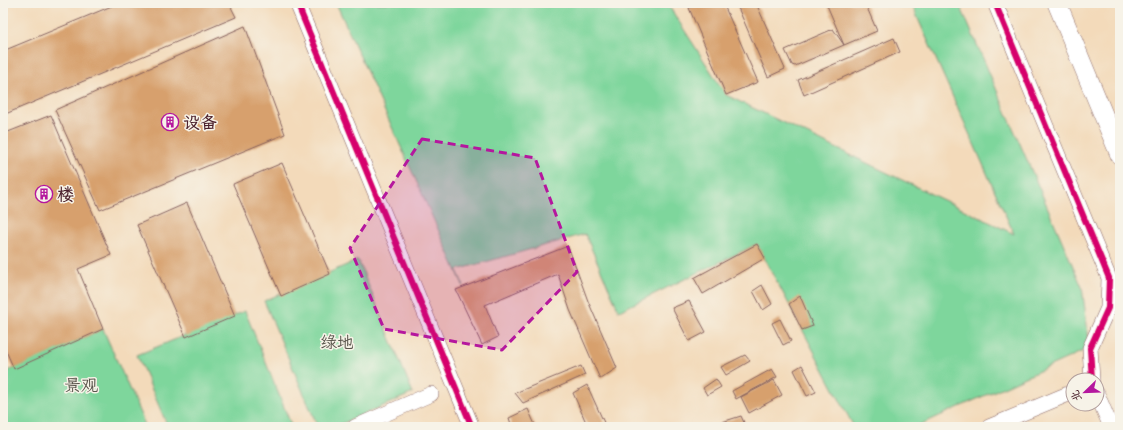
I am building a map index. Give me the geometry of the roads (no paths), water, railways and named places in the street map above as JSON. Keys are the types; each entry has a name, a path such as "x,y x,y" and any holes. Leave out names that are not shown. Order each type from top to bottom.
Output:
{"street":[{"path":"297,3 472,427"},
{"path":"995,3 1109,278 1108,308 1090,348 1092,372"},
{"path":"1057,3 1120,155"},
{"path":"355,427 431,394"},
{"path":"989,427 1065,395"},
{"path":"1105,412 1111,427"}],"place":[{"name":"设备","path":"170,122"},
{"name":"楼","path":"44,194"}],"park label":[{"name":"绿地","path":"337,342"},
{"name":"景观","path":"81,385"}]}
